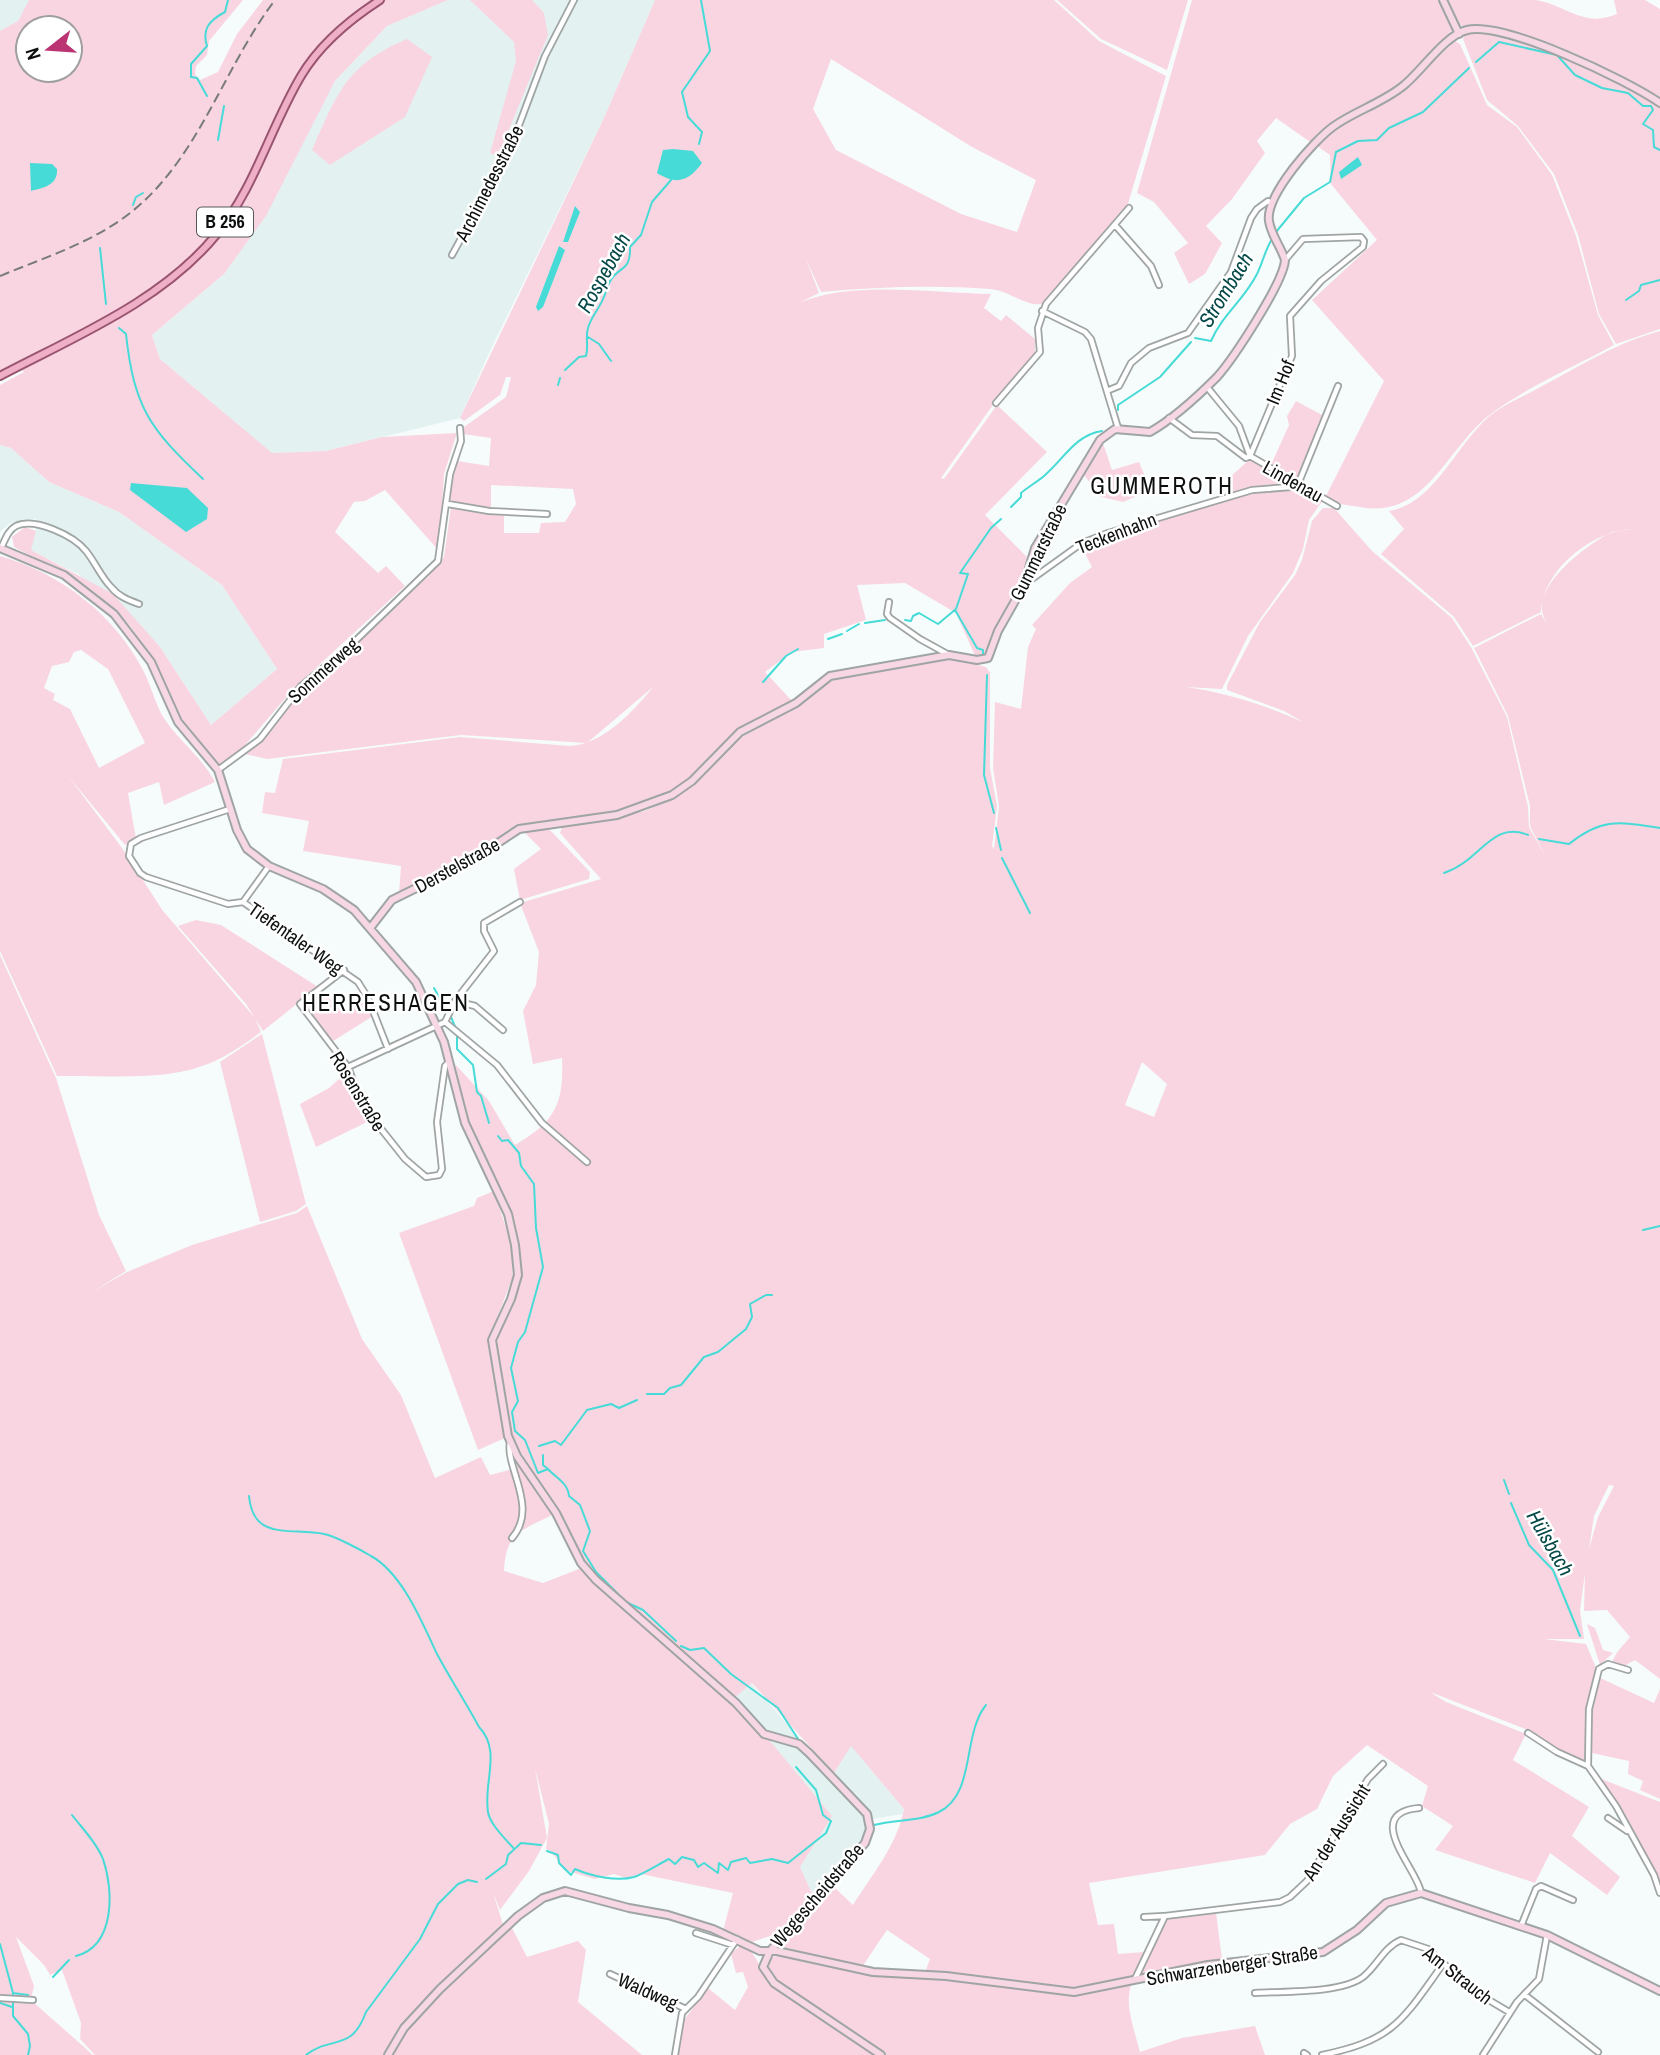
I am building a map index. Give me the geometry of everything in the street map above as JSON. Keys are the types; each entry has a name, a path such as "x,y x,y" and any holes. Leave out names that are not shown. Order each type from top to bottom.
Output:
{"main road":[{"name":"B 256","path":"0,376 137,302 170,279 216,236 248,186 302,74 331,38 380,0"},
{"path":"1443,0 1459,34"},
{"path":"1118,428 1150,432 1222,370 1275,289 1285,260 1269,222 1272,203 1300,161 1327,131 1403,87 1459,34 1479,30 1557,49 1660,103"},
{"name":"Gummarstraße","path":"830,676 949,655 977,660 988,658 998,631 1024,585 1035,548 1104,434 1118,428"},
{"path":"1,548 64,575 114,614 151,662 178,722 218,770 247,849 269,866 336,896 372,926 407,969 437,1026 451,1060 465,1123 503,1202 515,1245 518,1275 512,1299 492,1340 510,1442"},
{"name":"Derstelstraße","path":"372,926 392,901 471,861 519,829 630,812 673,795 692,781 740,732 796,703 830,676"},
{"name":"Wegescheidstraße","path":"388,2055 404,2028 440,1989 543,1898 565,1891 668,1915 760,1951 770,1951 856,1855 870,1829 867,1814 809,1753 799,1744 764,1734 736,1703 608,1592 581,1563 556,1513 510,1442"},
{"path":"1421,1893 1547,1935 1660,1991"},
{"name":"Schwarzenberger Straße","path":"770,1951 873,1972 946,1976 1046,1991 1074,1992 1208,1965 1323,1952 1357,1930 1386,1903 1421,1893"},
{"path":"770,1951 763,1967 769,1978 881,2055"}],"street":[{"name":"Archimedesstraße","path":"452,255 510,149 556,32 574,0"},
{"path":"1109,390 1119,386 1130,363 1149,348 1188,333 1231,272 1257,209 1268,201 1272,203"},
{"path":"996,403 1040,352 1038,328 1042,311 1129,208"},
{"path":"1115,225 1151,266 1160,285"},
{"name":"Im Hof","path":"1250,456 1293,356 1290,316 1321,281 1363,247 1361,237 1303,239 1285,260"},
{"path":"1042,311 1085,332 1091,339 1109,390 1118,428"},
{"name":"Lindenau","path":"1206,386 1239,426 1250,456 1337,506"},
{"path":"1298,482 1338,386"},
{"path":"1169,418 1198,437 1217,436 1247,458 1250,456"},
{"path":"460,428 461,441 450,474 447,504 489,511 547,514"},
{"name":"Teckenhahn","path":"1024,585 1082,543 1108,533 1252,490 1291,487 1298,482"},
{"name":"Sommerweg","path":"218,770 260,739 301,686 350,646 430,570 441,553 447,504"},
{"path":"1,548 8,533 18,525 30,523 73,539 85,550 110,587 139,604"},
{"path":"889,602 887,614 890,618 949,655"},
{"path":"231,809 141,838 131,844 129,856 140,873 146,877 228,904 243,902"},
{"name":"Tiefentaler Weg","path":"269,866 243,902 358,982 368,998 388,1049"},
{"path":"348,1068 445,1022 455,1001 494,951 484,931 484,923 520,902"},
{"name":"Rosenstraße","path":"344,970 300,1004 348,1068 362,1104 393,1147 426,1177 433,1177 442,1169 438,1112 444,1066 451,1060"},
{"path":"455,1001 475,1006 503,1030"},
{"path":"445,1022 497,1065 542,1123 587,1162"},
{"path":"510,1442 522,1490 521,1525 512,1538"},
{"path":"1588,1766 1589,1709 1599,1669 1608,1664 1628,1671"},
{"path":"1528,1732 1557,1752 1588,1766 1616,1806 1654,1875 1660,1893"},
{"name":"An der Aussicht","path":"1144,1917 1263,1905 1290,1897 1307,1881 1368,1779 1383,1764"},
{"path":"1419,1808 1411,1809 1397,1819 1393,1833 1397,1848 1416,1878 1421,1893"},
{"path":"1608,1818 1628,1831"},
{"path":"1521,1926 1536,1889 1541,1886 1573,1900"},
{"path":"1135,1980 1165,1916"},
{"path":"696,1933 735,1942"},
{"path":"1483,2055 1509,2012 1539,1979 1547,1935"},
{"name":"Am Strauch","path":"1255,1993 1350,1984 1367,1973 1391,1944 1401,1940 1413,1941 1428,1949 1472,1990 1509,2012"},
{"name":"Waldweg","path":"675,2055 678,2025 686,2009 698,1997 735,1942"},
{"path":"1322,2055 1366,2044 1382,2037 1406,2015 1443,1964"},
{"name":"Waldweg","path":"610,1974 686,2009"},
{"path":"1525,1995 1598,2052"},
{"path":"0,1998 33,2000"}],"shaded area":[{"path":"0,0 29,0 22,14 14,14 14,23 0,31"},
{"path":"29,0 243,0 209,41 207,55 196,66 195,74 200,80 218,72 237,34 263,0 448,0 387,26 335,81 266,216 224,274 152,335 160,359 272,453 326,451 382,437 457,433 444,474 439,551 385,490 365,501 354,502 335,532 378,573 386,566 405,586 294,688 240,751 219,765 180,718 158,669 131,627 79,582 14,547 12,537 25,527 36,531 31,550 113,594 160,647 211,725 277,669 222,585 119,512 49,482 11,448 0,445 0,385 24,372 16,363 0,371 0,31 14,23 14,84 84,84 84,14 22,14"},
{"path":"448,0 655,0 603,120 460,418 326,451 271,453 160,359 152,335 224,274 302,144 335,81 387,26"},
{"path":"470,0 532,0 544,13 548,35 498,156 490,153 516,61 514,42"},
{"path":"655,0 1054,0 1099,41 1166,76 1127,207 1042,304 1029,303 997,290 969,288 905,287 821,292 806,259 819,293 799,303 820,296 867,290 991,294 984,308 1001,321 1006,315 1035,339 1035,355 995,402 941,478 944,479 997,405 1047,452 985,515 1029,559 990,649 984,657 976,658 956,613 905,583 857,585 866,620 824,634 824,648 792,652 765,672 793,702 739,731 687,782 669,794 616,813 518,827 464,862 399,894 401,866 303,851 309,821 262,813 265,792 275,793 283,759 460,737 570,746 585,743 461,735 267,759 245,754 294,695 351,646 397,600 428,577 444,557 451,507 504,514 504,533 539,533 541,523 565,522 576,504 573,489 491,485 491,508 450,502 457,461 489,466 491,438 463,434 464,427 506,397 511,377 506,377 500,395 464,421 460,418 603,120","holes":["831,59 972,147 1036,180 1017,232 961,214 836,150 813,109","653,687 616,725 589,741"]},
{"path":"1057,0 1188,0 1167,70 1101,39"},
{"path":"1192,0 1440,0 1453,28 1451,35 1401,85 1332,124 1313,144 1276,118 1257,141 1265,153 1232,199 1206,226 1222,243 1205,274 1189,284 1174,253 1188,243 1154,202 1137,193"},
{"path":"1446,0 1534,0 1594,19 1617,14 1614,0 1645,0 1660,9 1660,329 1616,344 1599,314 1578,235 1554,174 1518,126 1487,100 1463,39 1465,34 1478,32 1557,52 1643,96 1645,91 1558,46 1458,25"},
{"path":"407,39 432,57 405,117 330,165 312,150 337,96 346,82 370,59"},
{"path":"1455,41 1460,44 1487,105 1517,127 1552,175 1576,236 1598,315 1614,345 1536,385 1492,413 1476,427 1419,492 1403,502 1383,508 1342,504 1326,496 1384,381 1312,300 1377,240 1331,184 1330,155 1317,146 1333,129 1404,89"},
{"path":"1660,331 1660,1679 1635,1660 1624,1666 1612,1663 1617,1652 1630,1637 1607,1610 1584,1611 1585,1573 1580,1610 1584,1639 1544,1639 1586,1644 1597,1670 1588,1703 1588,1753 1584,1762 1557,1750 1528,1730 1430,1692 1446,1702 1526,1734 1513,1760 1589,1807 1572,1836 1620,1877 1607,1895 1550,1853 1535,1883 1435,1850 1453,1826 1422,1806 1428,1786 1367,1745 1333,1776 1317,1809 1290,1824 1265,1855 1089,1883 1098,1925 1114,1924 1118,1954 1144,1952 1132,1981 1129,2002 1140,2052 1182,2038 1255,2026 1265,2055 884,2055 774,1979 767,1965 769,1959 778,1955 872,1975 923,1977 930,1959 887,1930 862,1967 783,1947 783,1942 821,1905 833,1886 853,1905 890,1847 904,1809 851,1746 834,1773 752,1683 733,1699 585,1566 559,1511 512,1439 494,1347 521,1277 509,1212 469,1123 455,1064 489,1101 515,1145 540,1128 559,1100 562,1058 533,1064 523,1011 536,985 539,952 520,903 601,879 560,833 562,827 645,811 676,797 729,744 793,708 825,682 947,657 986,667 990,673 990,768 997,806 992,846 994,849 999,806 993,768 995,702 1021,709 1028,647 1036,629 1032,625 1070,583 1092,567 1081,546 1188,508 1252,492 1289,489 1299,484 1323,500 1309,520 1303,549 1293,573 1248,636 1222,689 1186,687 1246,700 1303,722 1284,711 1227,690 1227,685 1260,622 1295,575 1302,560 1312,521 1323,508 1334,508 1372,551 1452,618 1472,649 1507,717 1528,807 1529,827 1545,856 1530,826 1530,806 1508,716 1474,648 1541,614 1554,635 1545,620 1543,602 1541,612 1473,646 1454,617 1381,554 1404,529 1389,511 1405,506 1433,485 1479,426 1498,410 1600,355","holes":["1606,535 1566,565 1548,587 1572,556","1142,1062 1167,1084 1154,1117 1125,1105","1609,1485 1614,1486 1598,1517 1589,1549 1594,1516"]},
{"path":"1296,401 1322,415 1297,479 1271,465 1289,425 1287,416"},
{"path":"1103,443 1112,470 1139,462 1151,490 1123,502 1101,497 1084,475"},
{"path":"0,445 11,448 49,482 119,512 222,585 277,669 211,725 160,647 78,574 30,550 36,531 36,519 10,523 0,532"},
{"path":"1249,460 1291,481 1292,484 1233,493 1229,478"},
{"path":"0,556 44,573 83,598 101,614 131,650 164,718 205,766 215,782 164,805 159,782 128,793 136,839 125,845 69,777 122,848 163,911 255,1018 261,1032 224,1057 183,1071 148,1076 57,1076 0,951","holes":["81,650 108,669 145,743 99,768 70,709 53,700 55,694 44,688 52,666 69,662 74,652"]},
{"path":"549,829 590,872 589,879 520,900 514,869 541,849 522,830"},
{"path":"196,920 221,925 318,987 263,1031 246,1004 178,926"},
{"path":"0,955 56,1078 99,1215 126,1271 92,1292 127,1272 192,1245 297,1213 307,1206 362,1339 401,1395 435,1478 481,1457 490,1475 517,1468 516,1458 554,1514 525,1529 512,1540 505,1558 504,1571 543,1583 584,1567 717,1688 770,1741 832,1816 800,1867 814,1898 782,1932 752,1942 723,1931 733,1893 641,1874 626,1878 614,1874 595,1879 564,1870 552,1852 546,1849 549,1824 535,1768 547,1838 529,1871 500,1910 493,1892 504,1928 440,1987 386,2055 95,2055 80,2039 81,2023 62,1970 50,1975 44,1965 16,1937 34,1986 31,1999 0,1997"},
{"path":"321,990 343,1013 367,1000 373,1016 333,1041 303,1005"},
{"path":"262,1034 306,1204 296,1211 260,1222 220,1062"},
{"path":"349,1070 367,1122 316,1147 300,1104 329,1088"},
{"path":"494,1191 511,1243 513,1276 489,1339 505,1438 478,1450 399,1233 474,1206 477,1198"},
{"path":"1587,1624 1595,1628 1603,1650 1613,1653 1600,1665"},
{"path":"1598,1677 1654,1703 1660,1689 1660,1799 1640,1790 1643,1781 1628,1774 1629,1761 1592,1753 1592,1704"},
{"path":"751,1683 810,1750 799,1741 769,1732 733,1699"},
{"path":"770,1741 798,1746 831,1778 864,1815 867,1823 862,1842 814,1898 800,1867"},
{"path":"851,1745 904,1809 903,1814 872,1819 834,1773"},
{"path":"1599,1778 1660,1802 1660,1888 1618,1804"},
{"path":"1216,1913 1222,1959 1138,1975 1167,1918"},
{"path":"511,1926 527,1957 578,1941 586,1950 578,2002 642,2055 389,2055 430,2002"},
{"path":"741,1945 752,1953 772,1985 877,2055 677,2055 681,2024 708,1988 735,2010 748,1987 743,1972 736,1973 731,1954"},
{"path":"0,1999 32,2001 93,2055 0,2055"}],"water":[{"path":"663,150 693,151 702,163 687,178 670,179 657,173"},
{"path":"1358,157 1362,165 1341,179 1339,172"},
{"path":"30,163 52,164 57,169 53,182 31,191"},
{"path":"575,206 580,212 568,242 563,242"},
{"path":"559,246 565,250 543,307 538,311 536,307"},
{"path":"131,483 187,488 208,508 207,519 186,532 130,490"}],"waterway":[{"path":"207,96 197,78 191,77 191,64 207,46 205,35 208,26 225,12 228,0"},
{"name":"Rospebach","path":"699,144 702,132 688,117 682,92 710,51 701,0"},
{"name":"Strombach","path":"1476,62 1499,42 1557,55 1575,75 1602,88 1628,93 1643,106 1651,106 1653,110 1643,124 1653,130 1654,147 1660,150"},
{"name":"Strombach","path":"1276,232 1304,198 1330,182 1336,152 1358,141 1377,140 1389,128 1423,112 1469,68"},
{"path":"218,140 224,106"},
{"name":"Rospebach","path":"565,370 579,357 586,356 591,320 613,277 626,265 630,247 641,235 652,202 671,180"},
{"path":"133,205 136,197 143,193"},
{"name":"Strombach","path":"1195,338 1211,341 1221,323 1252,283 1272,239"},
{"path":"100,248 106,304"},
{"path":"1626,300 1639,291 1641,285 1660,280"},
{"path":"119,328 126,334 134,381 148,416 170,446 203,479"},
{"path":"588,337 599,344 611,361"},
{"name":"Strombach","path":"1118,410 1118,405 1160,377 1191,342"},
{"name":"Rospebach","path":"558,385 560,378"},
{"name":"Strombach","path":"1011,507 1021,497 1021,493 1044,476 1084,437 1102,431"},
{"name":"Strombach","path":"905,620 911,621 913,616 919,613 938,624 956,609 968,574 960,573 991,528 1001,519"},
{"path":"955,610 977,648 983,650 983,656"},
{"name":"Strombach","path":"865,623 885,620"},
{"name":"Strombach","path":"847,631 859,624"},
{"name":"Strombach","path":"828,639 842,634"},
{"name":"Strombach","path":"763,682 786,656 798,649"},
{"path":"987,675 984,775 994,813"},
{"path":"1539,839 1569,844 1602,825 1622,823 1660,828"},
{"path":"996,828 1001,850"},
{"path":"1444,873 1468,860 1495,837 1515,832 1528,835"},
{"path":"1002,858 1030,913"},
{"path":"434,988 447,1011"},
{"path":"451,1017 456,1029"},
{"path":"457,1037 457,1049 473,1065 477,1092 481,1096 489,1123"},
{"path":"498,1136 502,1141 508,1140 519,1153 521,1166 534,1184 536,1228 543,1267 525,1332 518,1342 511,1368 518,1401 512,1412 515,1431 525,1440 538,1473 548,1469 564,1484 569,1496 580,1505 590,1531 583,1551 596,1572 626,1602 643,1610 676,1641"},
{"path":"1643,1230 1660,1226"},
{"path":"647,1394 664,1394 670,1388 681,1385 704,1357 718,1352 746,1329 752,1317 750,1304 766,1295 772,1295"},
{"path":"539,1446 555,1441 561,1445 587,1410 611,1404 619,1408 637,1400"},
{"path":"543,1455 543,1465 548,1469"},
{"name":"Hülsbach","path":"1504,1480 1509,1494"},
{"path":"249,1496 252,1511 266,1526 276,1530 324,1534 341,1540 367,1553 392,1574 486,1736 491,1757 487,1801 489,1817 514,1849"},
{"name":"Hülsbach","path":"1511,1503 1529,1545 1553,1570 1580,1636"},
{"path":"681,1646 690,1650 704,1648 731,1674 778,1708 800,1742"},
{"path":"874,1825 931,1815 951,1803 959,1792 974,1731 986,1705"},
{"path":"547,1851 558,1855 559,1863 571,1875 575,1869 612,1879 634,1877 669,1859 675,1864 682,1857 694,1860 698,1867 704,1863 718,1873 719,1863 728,1870 731,1862 746,1858 750,1863 772,1859 788,1863 826,1833 831,1821 823,1815 816,1790 796,1767"},
{"path":"72,1815 93,1841 103,1859 110,1901 105,1929 98,1941 89,1950 76,1956"},
{"path":"486,1879 506,1864 508,1855 521,1843 541,1845"},
{"path":"306,2055 354,2033 366,2012 420,1939 438,1904 458,1884 468,1880 477,1882"},
{"path":"0,1944 13,1993 13,2016 28,2034 28,2055"},
{"path":"53,1977 69,1960"},
{"path":"13,1993 28,1995"},
{"path":"0,2003 12,2007"}],"railway":[{"path":"0,276 62,251 108,228 148,197 189,145 275,0"}],"district":[{"name":"GUMMEROTH","path":"1162,486"},
{"name":"HERRESHAGEN","path":"386,1003"}]}
